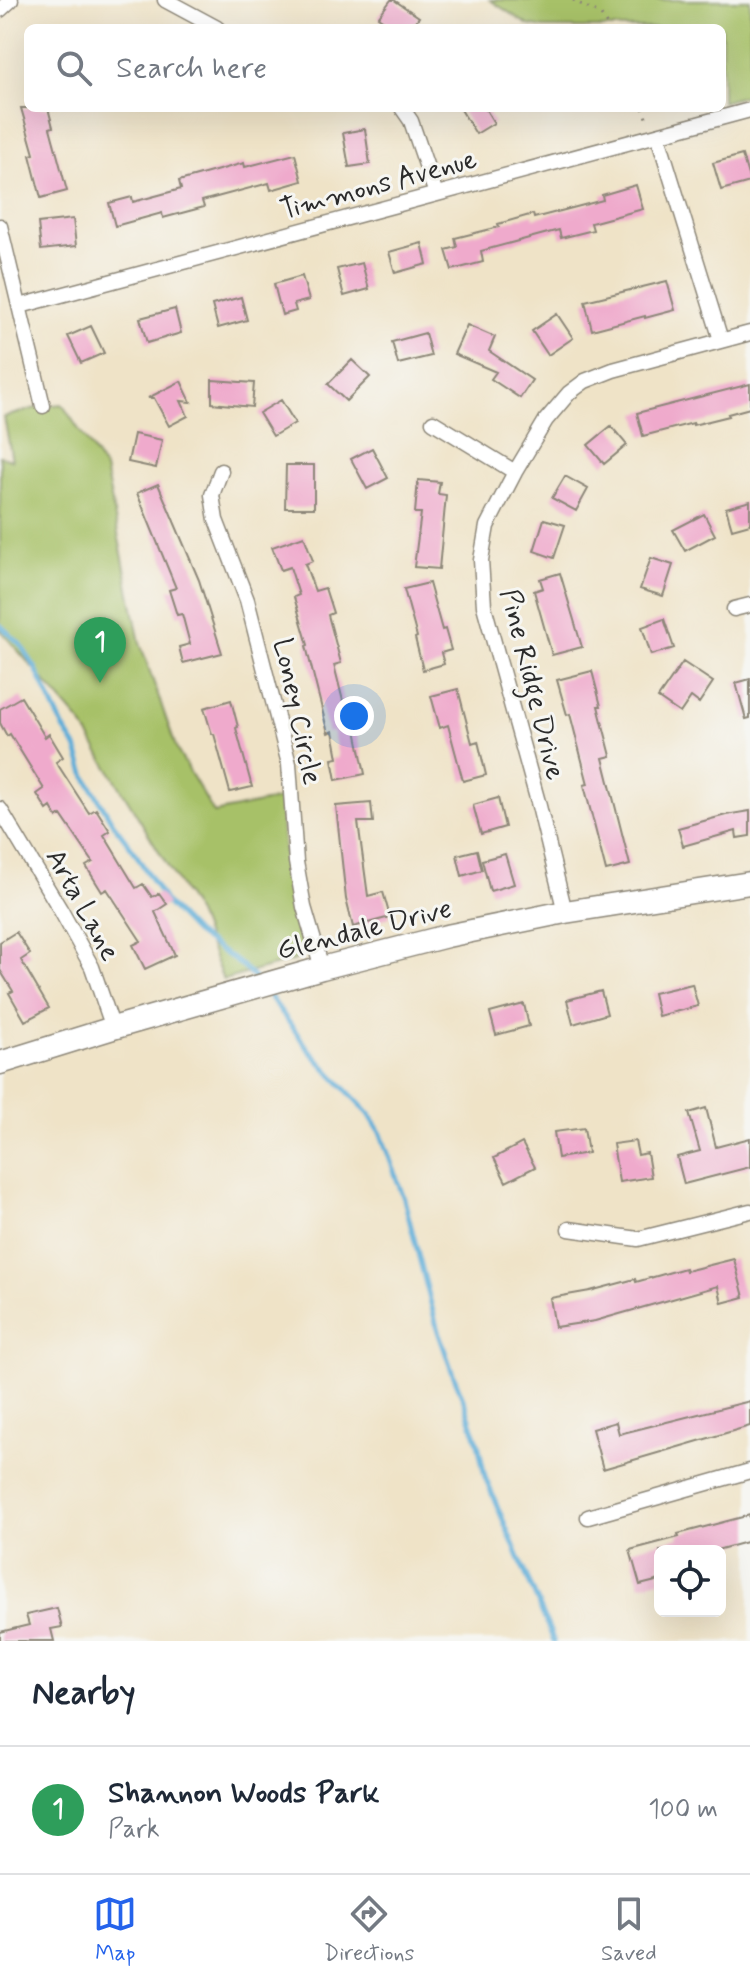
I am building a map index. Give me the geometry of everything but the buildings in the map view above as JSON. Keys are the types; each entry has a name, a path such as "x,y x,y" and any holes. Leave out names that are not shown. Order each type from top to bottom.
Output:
{"street":[{"path":"0,10 11,0"},
{"path":"165,0 210,24"},
{"name":"Timmons Avenue","path":"20,306 436,194 653,130 750,110"},
{"path":"405,112 411,121 436,194"},
{"path":"653,130 721,340"},
{"path":"0,226 43,406"},
{"name":"Pine Ridge Drive","path":"565,912 484,606 481,560 487,526 546,420 569,393 585,381 613,370 750,333"},
{"path":"433,422 515,472"},
{"name":"Loney Circle","path":"221,471 212,495 216,520 247,600 289,764 296,862 304,907 322,968"},
{"path":"734,609 750,605"},
{"name":"Arta Lane","path":"0,809 92,967 113,1028"},
{"name":"Glendale Drive","path":"0,1063 322,968 447,936 565,912 750,883"},
{"path":"569,1229 638,1239 750,1211"},
{"path":"588,1517 750,1471"}],"path":[{"path":"573,0 601,15 607,24"},
{"path":"645,112 653,130"}],"green space":[{"path":"490,0 750,0 750,94 726,101 726,24 526,24"},
{"path":"62,404 105,469 140,643 177,750 214,813 279,799 287,884 303,942 301,953 295,960 223,980 197,914 81,723 0,630 0,456 12,460 4,417"}],"waterway":[{"path":"0,625 20,644 35,667 63,727 76,747 86,777 165,902 195,933 241,965 257,981"},
{"path":"266,991 309,1050 369,1114 381,1134 404,1199 438,1331 478,1443 485,1477 554,1641"}],"place":[{"name":"Shannon Woods Park","path":"100,683"}]}
